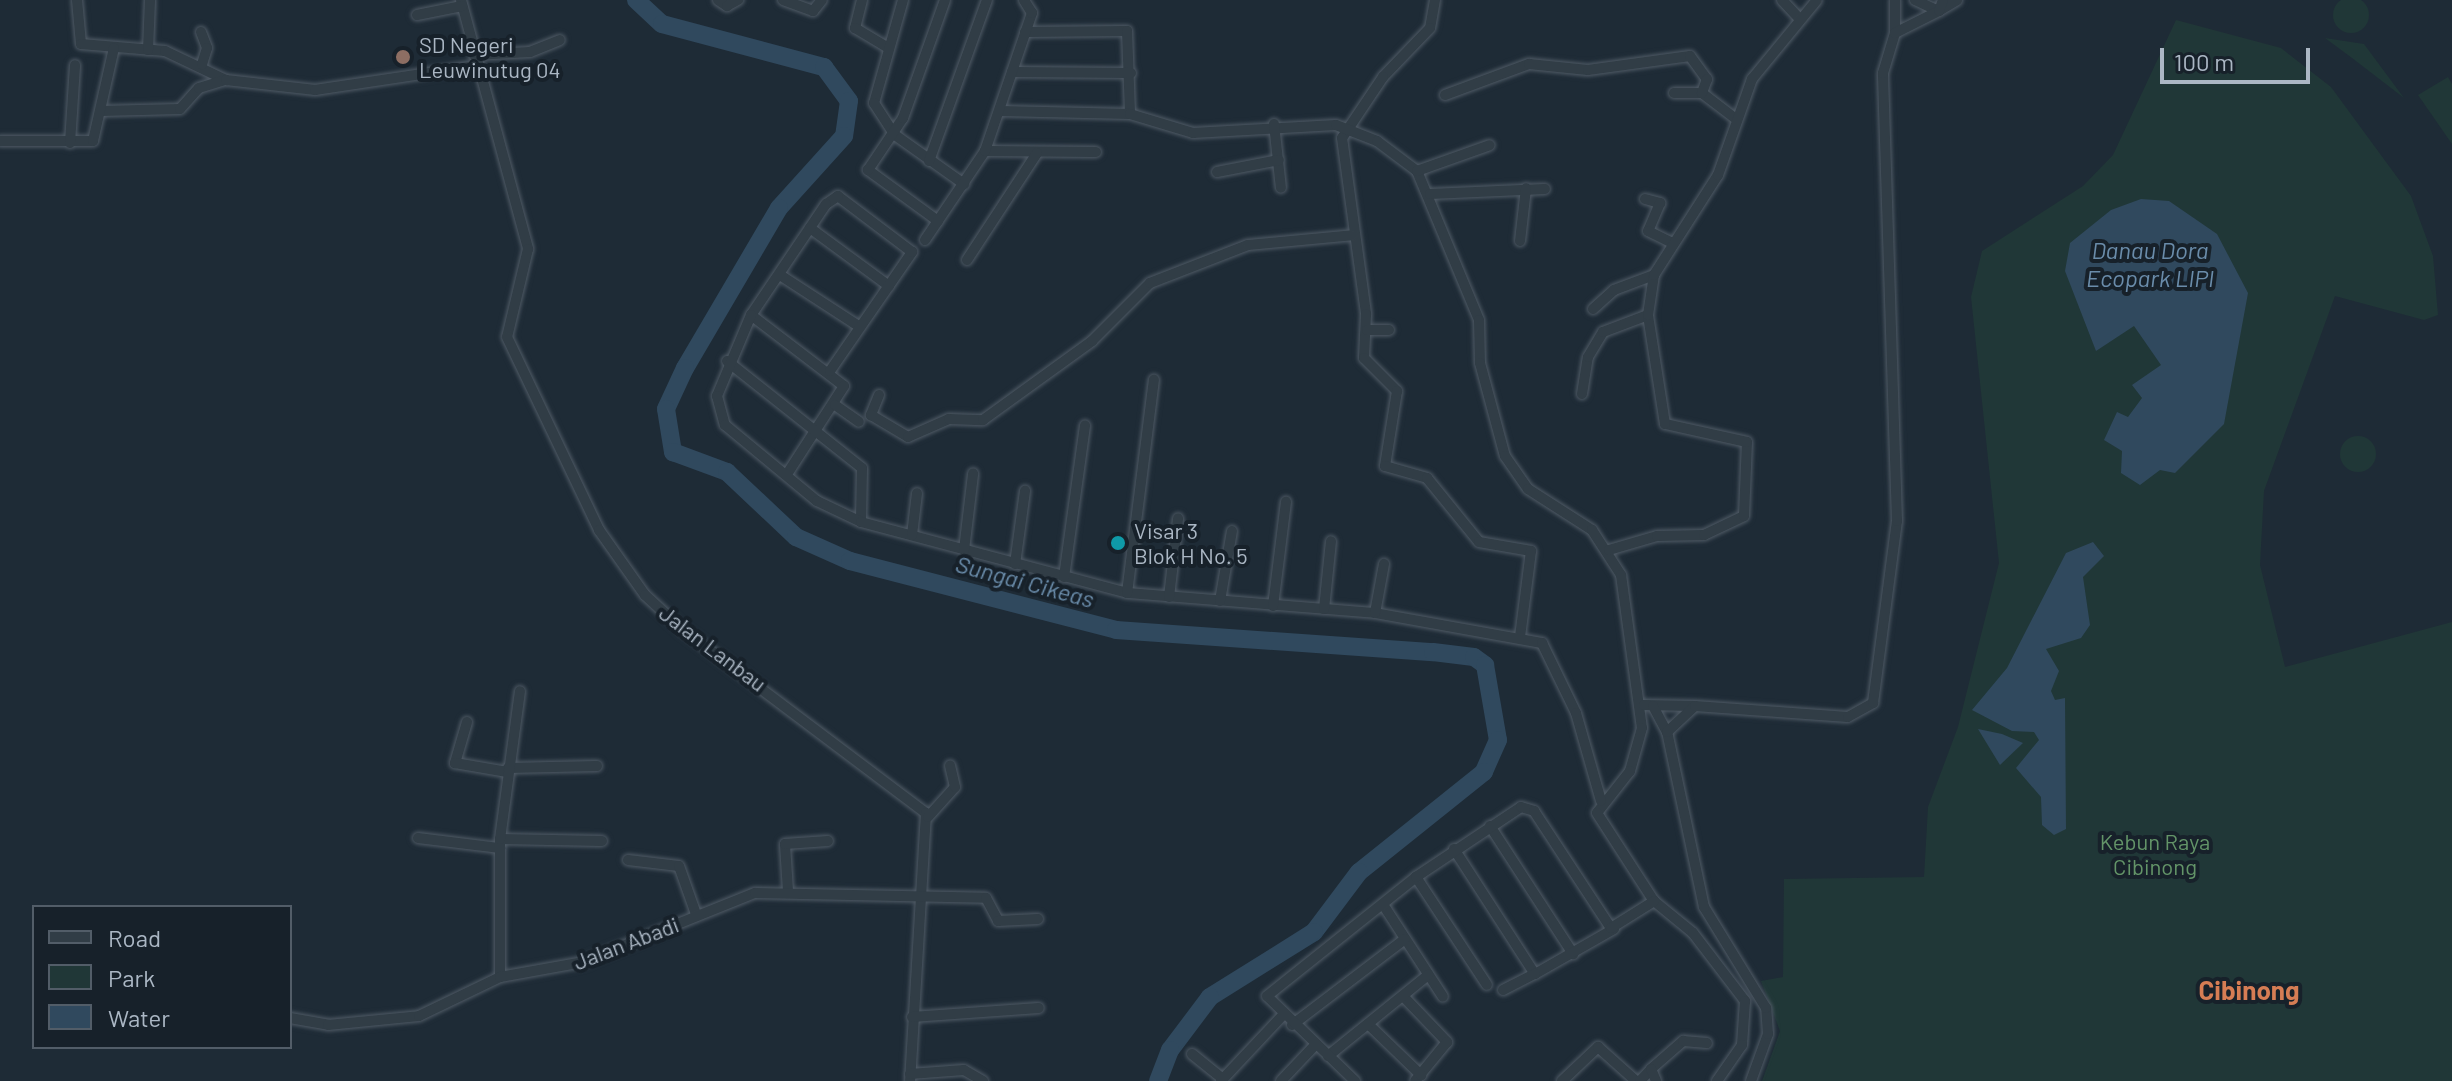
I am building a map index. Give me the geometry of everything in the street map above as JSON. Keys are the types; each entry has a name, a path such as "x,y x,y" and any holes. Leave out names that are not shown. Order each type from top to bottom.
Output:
{"street":[{"path":"77,0 79,42 148,50 202,64 226,80"},
{"path":"148,50 150,0"},
{"path":"718,0 730,6 738,0"},
{"path":"783,0 813,11 822,0"},
{"path":"862,0 857,31 888,48"},
{"path":"903,0 873,97 895,135 964,184"},
{"path":"938,221 869,173 895,135 945,0"},
{"path":"929,161 987,0"},
{"path":"925,240 985,151 1025,32 1031,8 1024,0"},
{"path":"1435,0 1423,37 1345,127 1353,235 1367,330 1365,364 1397,391 1385,466 1427,478 1479,542 1526,549 1535,559 1520,637"},
{"path":"1782,0 1800,19"},
{"path":"1609,550 1739,524 1749,473 1740,438 1665,424 1648,315 1654,275 1671,242 1718,175 1736,119 1759,66 1817,0"},
{"path":"1648,705 1848,717 1866,712 1879,687 1897,521 1881,141 1883,73 1895,33 1895,0"},
{"path":"1915,0 1941,5"},
{"path":"1895,33 1941,5 1957,0"},
{"path":"417,15 462,3"},
{"name":"Jalan Lanbau","path":"462,3 475,61 528,249 507,337 599,530 645,595 683,630 909,793 928,817"},
{"path":"1025,32 1127,31 1131,73 1130,114"},
{"path":"201,32 207,48 202,64"},
{"path":"101,111 180,109 199,88 226,80 315,90 530,52 560,40"},
{"path":"0,141 70,143 96,138 114,48"},
{"path":"1445,95 1529,64 1588,70 1690,56 1707,79 1702,93"},
{"path":"70,143 75,65"},
{"path":"1012,72 1131,73"},
{"path":"1674,93 1702,93 1736,119"},
{"path":"1000,111 1130,114 1193,133 1274,124 1345,127 1417,171 1430,194 1479,320 1480,363 1505,456 1528,489 1609,550 1648,705 1667,732 1704,907 1766,1008 1768,1034 1751,1081"},
{"path":"1274,124 1281,188"},
{"path":"1417,171 1490,145"},
{"path":"985,151 1096,152"},
{"path":"967,260 1037,153"},
{"path":"1217,172 1279,160"},
{"path":"1520,241 1526,188"},
{"path":"1430,194 1545,189"},
{"path":"830,371 910,257 909,243 838,196 810,228 751,315 727,361 719,416 817,501 861,522 1127,593 1375,613 1520,637 1548,651 1601,801 1601,820 1654,901 1693,933 1745,1001 1742,1045 1717,1081"},
{"path":"1645,199 1660,203 1648,231 1671,242"},
{"path":"810,228 889,286"},
{"path":"879,395 870,415 908,437 949,419 983,420 1092,341 1150,283 1248,245 1353,235"},
{"path":"780,275 860,327"},
{"path":"1593,309 1614,290 1654,275"},
{"path":"751,315 830,371 844,386 835,405 787,474"},
{"path":"1582,394 1588,357 1603,332 1648,315"},
{"path":"1367,330 1389,330"},
{"path":"727,361 862,468 861,522"},
{"path":"1127,593 1154,380"},
{"path":"835,405 859,422"},
{"path":"1064,577 1085,425"},
{"path":"964,550 973,474"},
{"path":"1015,564 1025,491"},
{"path":"912,535 917,493"},
{"path":"1273,606 1286,502"},
{"path":"1169,597 1178,519"},
{"path":"1220,601 1232,531"},
{"path":"1324,609 1331,541"},
{"path":"1375,613 1384,564"},
{"path":"500,977 500,843 520,691"},
{"path":"1601,801 1635,761 1648,705"},
{"path":"1667,732 1695,706"},
{"path":"467,722 455,763 508,770 597,766"},
{"path":"950,766 955,787 928,817 920,897 910,1077 964,1070 983,1081"},
{"path":"1348,1079 1316,1044 1268,1004 1269,993 1384,906 1416,877 1490,826 1527,805 1610,925"},
{"path":"1490,826 1573,954"},
{"path":"418,838 500,843 602,841"},
{"path":"788,891 785,844 828,841"},
{"path":"1454,849 1535,974"},
{"path":"628,860 679,866 696,914"},
{"path":"1416,877 1487,985"},
{"name":"Jalan Abadi","path":"292,1018 328,1025 419,1016 500,977 583,962 746,894 788,891 986,898 998,921 1038,919"},
{"path":"1503,990 1573,954 1610,925 1654,901"},
{"path":"1384,906 1443,997"},
{"path":"1292,1025 1405,939"},
{"path":"1328,1056 1428,975"},
{"path":"1368,1024 1418,1078 1447,1042 1403,996"},
{"path":"912,1017 1039,1008"},
{"path":"1192,1054 1222,1080 1282,1016"},
{"path":"1562,1081 1598,1047 1638,1081 1683,1041 1707,1043"},
{"path":"1281,1081 1316,1044"},
{"path":"1651,1069 1656,1081"}],"green space":[{"path":"2358,-1 2369,15 2364,28 2351,33 2338,28 2333,15 2338,2"},
{"name":"Kebun Raya Cibinong","path":"2176,20 2281,48 2331,87 2411,196 2433,256 2438,315 2424,320 2335,296 2264,491 2260,565 2285,667 2452,622 2452,1081 1762,1081 1780,1031 1761,981 1783,977 1784,879 1924,877 1928,807 1958,727 1999,563 1971,297 1982,251 2083,186 2113,155"},
{"path":"2325,38 2364,44 2404,98 2352,58"},
{"path":"2448,77 2452,84 2452,144 2418,95"},
{"path":"2358,436 2371,441 2376,454 2371,467 2358,472 2345,467 2340,454 2345,441"}],"water":[{"name":"Danau Dora Ecopark LIPI","path":"2141,199 2169,201 2217,234 2248,293 2224,424 2175,473 2160,470 2140,485 2121,473 2122,451 2104,440 2117,412 2128,417 2142,398 2132,385 2161,365 2134,326 2096,351 2065,271 2070,243 2111,210"},
{"path":"2093,542 2104,556 2083,577 2090,625 2081,638 2046,649 2059,671 2051,691 2055,700 2065,698 2066,829 2054,835 2042,825 2041,797 2016,768 2039,740 2034,732 2012,731 1972,710 2007,668 2066,553"},
{"path":"1978,729 2002,734 2023,743 2000,765"}],"waterway":[{"name":"Sungai Cikeas","path":"636,0 662,24 824,67 849,101 844,136 779,208 685,368 666,409 673,452 727,472 796,537 850,561 1116,630 1433,652 1474,657 1485,665 1498,740 1484,772 1359,872 1314,932 1210,997 1170,1050 1158,1081"}],"place":[{"name":"SD Negeri Leuwinutug 04","path":"403,57"},
{"name":"Visar 3 Blok H No. 5","path":"1118,543"}],"district":[{"name":"Cibinong","path":"2249,990"}]}
